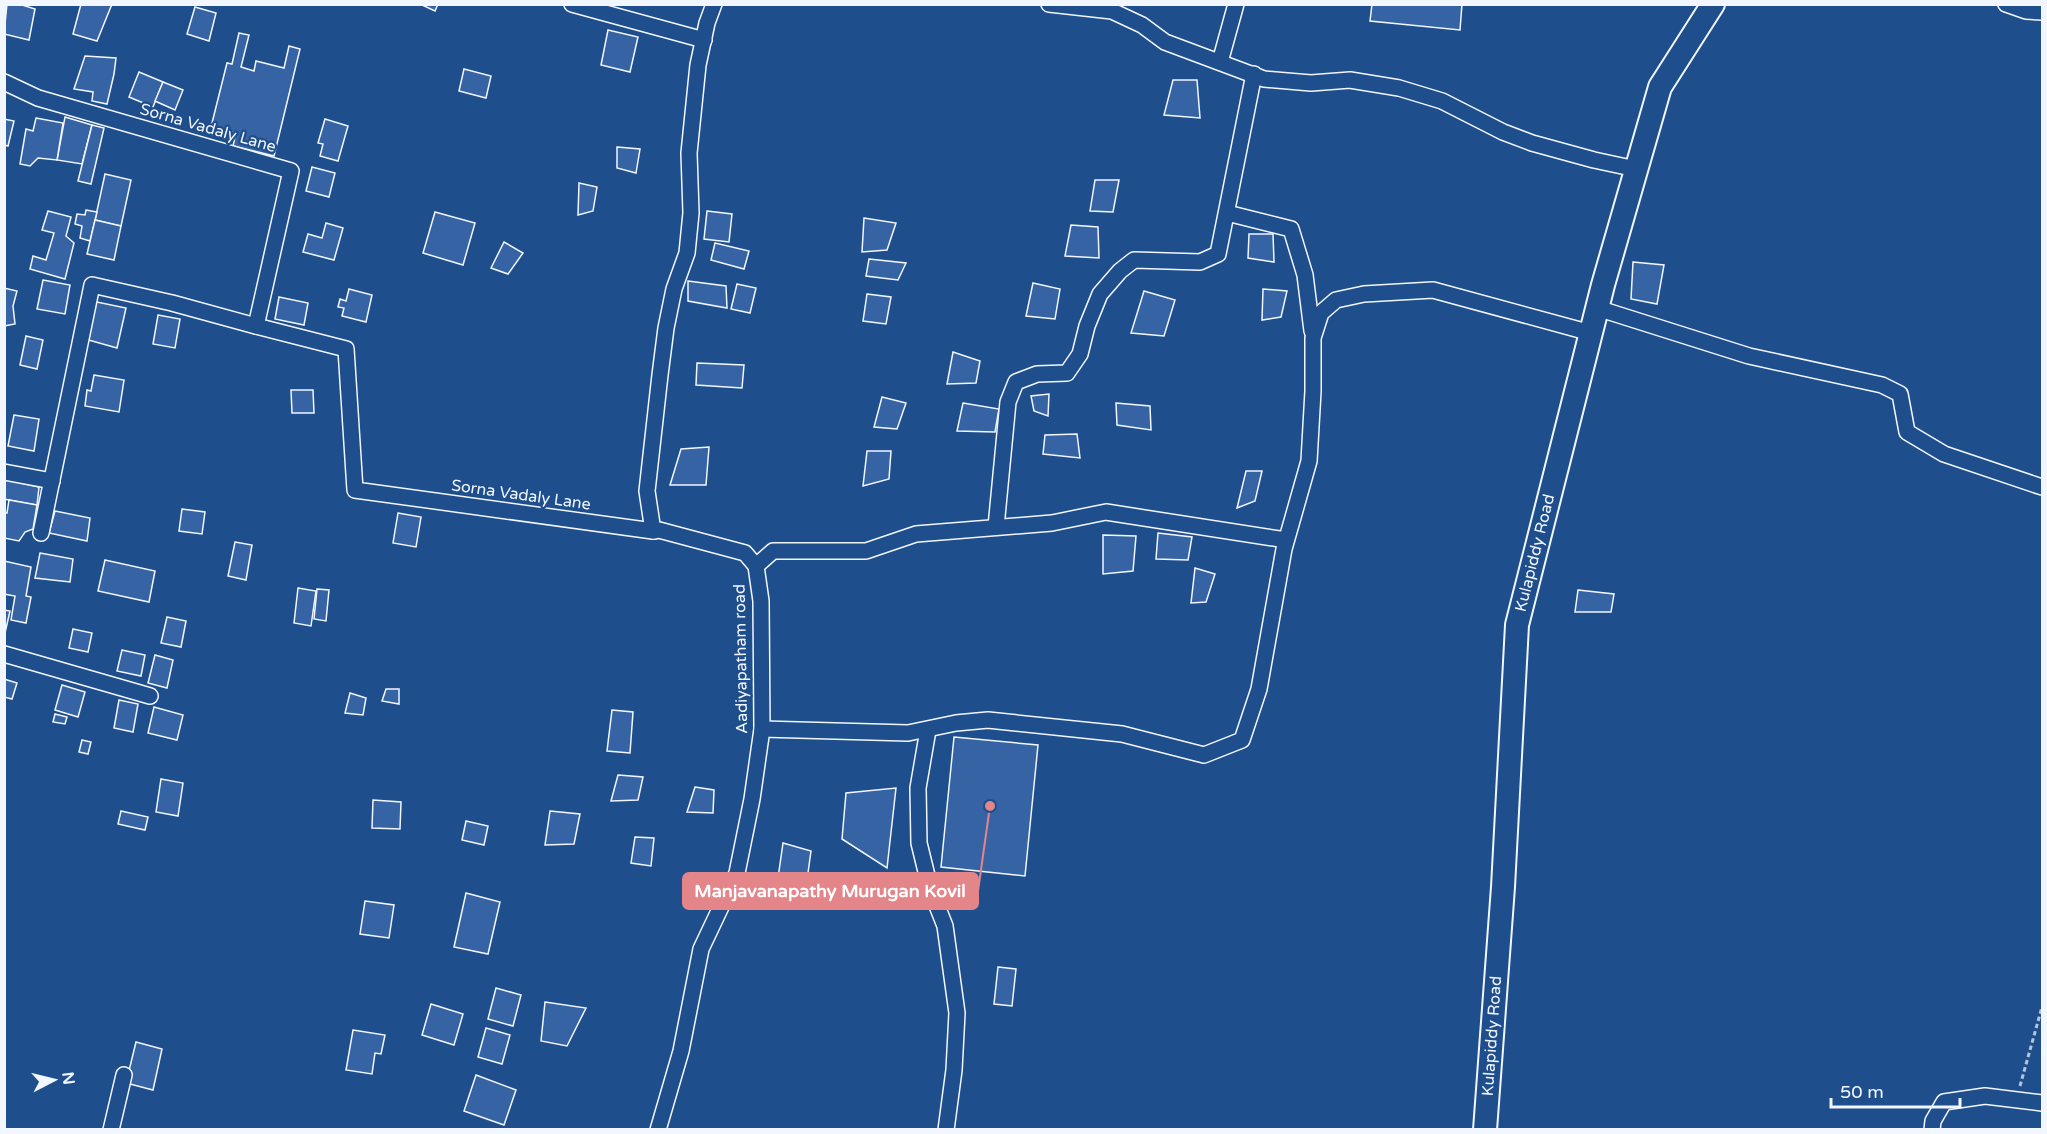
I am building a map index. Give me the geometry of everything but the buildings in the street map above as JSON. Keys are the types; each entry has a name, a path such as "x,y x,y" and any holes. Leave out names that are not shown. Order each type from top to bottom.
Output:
{"main road":[{"name":"Kulapiddy Road","path":"1485,1130 1503,887 1517,625 1597,308 1660,87 1713,4"}],"street":[{"path":"572,4 704,40"},
{"path":"653,531 648,490 666,328 674,289 687,253 691,213 689,153 698,65 714,4"},
{"path":"1050,4 1112,11 1142,25 1165,42 1264,79 1311,83 1350,80 1399,88 1442,101 1503,132 1532,143 1636,169"},
{"path":"1220,62 1236,4"},
{"path":"2006,4 2026,11 2043,12"},
{"path":"996,527 1008,402 1016,382 1037,374 1067,373 1080,354 1087,326 1100,294 1120,271 1134,260 1200,262 1218,254 1254,75"},
{"name":"Sorna Vadaly Lane","path":"4,82 38,98 291,171 256,326 346,350 355,490 653,531"},
{"path":"762,729 908,733 956,723 988,720 1122,734 1204,755 1242,740 1259,689 1286,540 1309,461 1314,391 1313,338 1305,275 1291,229 1227,213"},
{"path":"41,532 92,285 172,303 256,326"},
{"path":"1313,338 1321,313 1336,300 1364,294 1433,291 1591,333"},
{"path":"1597,308 1749,356 1882,386 1900,394 1907,432 1944,454 2043,488"},
{"path":"4,472 52,481"},
{"path":"756,566 773,551 866,551 916,534 1052,523 1106,512 1286,540"},
{"name":"Aadiyapatham road","path":"653,531 659,530 745,553 756,566 761,601 762,729 752,799 737,873 701,949 681,1051 658,1130"},
{"path":"4,654 150,696"},
{"path":"928,730 918,788 920,843 930,888 945,926 957,1013 954,1070 946,1130"},
{"path":"111,1130 124,1075"},
{"path":"1932,1130 1933,1121 1944,1102 1985,1096 2043,1103"}],"path":[{"path":"2017,1100 2043,1007"}],"place":[{"name":"Manjavanapathy Murugan Kovil","path":"990,806"}]}
